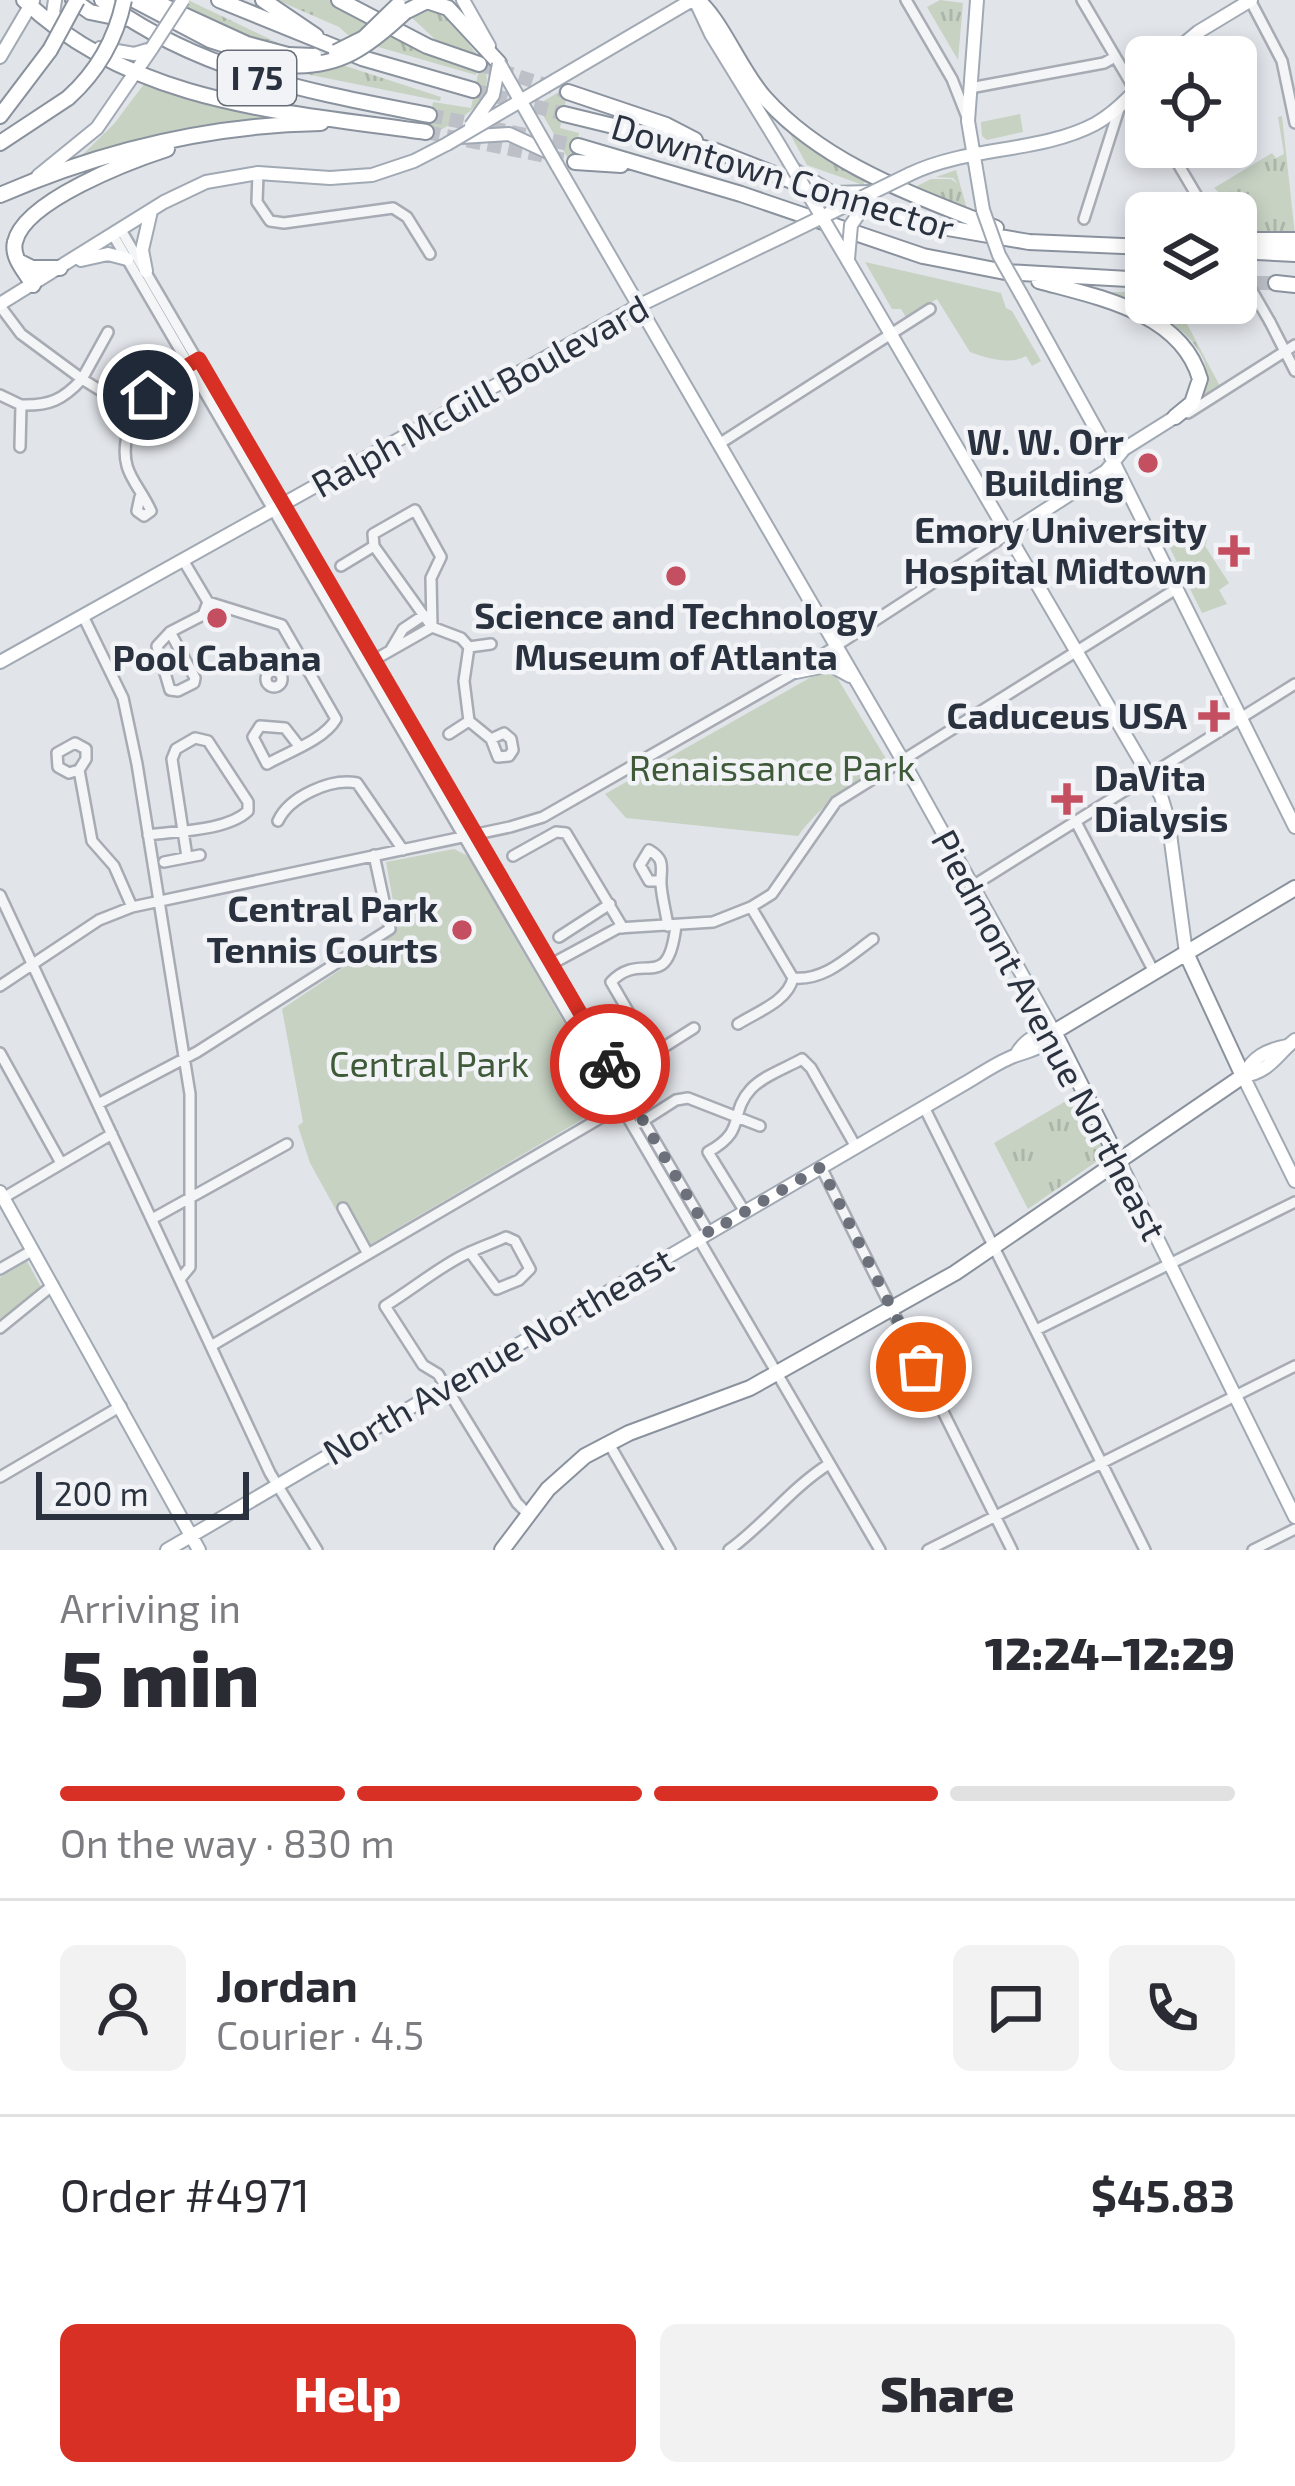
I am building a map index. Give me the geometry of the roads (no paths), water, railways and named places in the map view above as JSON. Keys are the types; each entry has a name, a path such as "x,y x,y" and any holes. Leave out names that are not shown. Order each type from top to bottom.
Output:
{"highway":[{"path":"0,116 50,50 75,0 90,12 128,20"},
{"name":"I 75","path":"102,0 174,46 240,74 429,115"},
{"path":"0,143 68,98 103,58 124,0"},
{"path":"134,0 210,40 314,65 357,53 402,6 427,2 448,8 499,63"},
{"path":"152,0 288,60"},
{"name":"I 75","path":"219,0 362,58 473,90"},
{"path":"262,0 324,43"},
{"path":"338,0 400,33 479,64"},
{"path":"695,0 704,5 753,84 809,138 917,196 1029,242"},
{"path":"29,2 67,34 137,73 218,100 425,132"},
{"path":"568,92 666,125 716,151"},
{"name":"Downtown Connector","path":"564,114 716,151 889,215 1029,242 1125,246"},
{"path":"0,195 143,146 223,131 361,123"},
{"path":"33,285 17,260 14,244 19,232 46,206 132,161 223,131"},
{"name":"Downtown Connector","path":"576,154 656,168 872,242 1005,272 1125,279"},
{"path":"1295,240 1254,246 1295,254"},
{"path":"17,260 32,268 61,267"},
{"path":"1005,272 1120,305 1164,328 1194,363 1200,379 1192,403 1175,417"},
{"path":"1276,283 1295,285"},
{"name":"North Avenue Northeast","path":"1054,1032 1295,888"},
{"path":"502,1550 565,1472 608,1442 724,1400 892,1309 994,1246 1243,1076 1186,953"},
{"name":"Piedmont Avenue Northeast","path":"1054,1032 1119,1161"}],"main road":[{"path":"55,0 54,18 67,34"},
{"path":"30,182 97,128 183,0"},
{"name":"Piedmont Avenue Northeast","path":"464,0 1054,1032"},
{"path":"0,305 206,182 258,173 372,175 414,161 695,0 710,34 795,170 1149,776 1168,819 1186,953"},
{"path":"976,0 968,122 982,210 1295,827"},
{"path":"1195,36 1250,0"},
{"path":"0,57 29,2"},
{"path":"86,46 147,53"},
{"path":"453,140 488,105 499,63"},
{"path":"1098,123 1125,101"},
{"name":"Ralph McGill Boulevard","path":"0,662 638,306 937,161 1069,134 1098,123"},
{"path":"453,140 509,134 553,159"},
{"path":"795,170 833,193 876,191"},
{"path":"848,261 854,218 876,191"},
{"path":"146,271 142,250 151,211"},
{"path":"61,267 102,254 127,259"},
{"path":"1008,534 1106,471 1124,449 1175,417"},
{"path":"796,672 830,665 857,681"},
{"name":"North Avenue Northeast","path":"167,1550 1016,1054 1029,1054 1054,1032"},
{"path":"1291,1043 1260,1056 1243,1076 1295,1181"},
{"name":"Piedmont Avenue Northeast","path":"1119,1161 1295,1517"},
{"path":"2,1195 199,1550"}],"street":[{"path":"906,0 952,80 968,122"},
{"path":"1250,0 1282,61 1295,123"},
{"path":"1088,3 1125,68"},
{"path":"970,88 1115,57"},
{"path":"1084,219 1120,106"},
{"path":"1098,123 1105,136 1104,148"},
{"path":"258,173 257,202 270,221 393,208 406,217 430,254"},
{"path":"117,232 127,259 196,366 704,1235 880,1550"},
{"path":"117,232 146,271 196,366"},
{"path":"1257,299 1290,348 1295,371"},
{"path":"0,305 21,334 128,407"},
{"path":"718,444 930,309"},
{"path":"0,395 21,405 44,406 65,398 82,379 108,332"},
{"path":"1175,417 1290,348"},
{"path":"128,407 148,395 153,386 196,366"},
{"path":"20,447 21,405"},
{"path":"128,407 122,458 140,497"},
{"path":"127,436 176,407"},
{"path":"279,508 374,660 470,836"},
{"path":"432,627 430,578 441,557 415,510 373,535 374,547 432,627 461,638 469,647 464,681 469,722 491,739"},
{"path":"0,986 99,920 132,907 543,817 796,672 1008,534"},
{"path":"341,566 374,547"},
{"path":"183,560 208,602 282,625 336,719 333,726 267,764 254,732 265,724 285,728 298,746"},
{"path":"546,967 623,928 713,922 751,907 772,893 829,809 1176,589"},
{"path":"170,632 195,678 178,691 170,690 158,654 160,639 170,632 194,622 208,602"},
{"path":"374,660 412,633 424,615"},
{"path":"82,616 128,713 192,1113 190,1267 180,1279"},
{"path":"412,633 432,627"},
{"path":"469,647 491,644"},
{"path":"282,677 307,666"},
{"path":"971,887 1295,684"},
{"path":"449,734 469,722"},
{"path":"148,835 182,830 242,818 248,811 248,802 208,742 195,738 176,748 172,759 182,830 187,857"},
{"path":"79,770 92,841 114,866 132,907"},
{"path":"278,821 284,810 320,788 357,783 404,850"},
{"path":"1076,822 1154,972"},
{"path":"513,856 556,832 566,832 623,928"},
{"path":"164,862 200,855"},
{"path":"98,1104 184,1059 390,928 374,855"},
{"path":"660,881 672,926 672,955 664,964 627,972 611,982 653,1054 694,1028"},
{"path":"0,895 278,1484 317,1550"},
{"path":"559,937 610,904"},
{"path":"738,1024 782,997 791,989 793,978 751,907"},
{"path":"793,978 809,980 829,971 873,939"},
{"path":"0,1053 61,1163"},
{"path":"745,1212 708,1152 731,1138 750,1090 802,1059 812,1068 856,1147"},
{"path":"639,1125 681,1098 695,1099 760,1126"},
{"path":"212,1346 626,1103"},
{"path":"924,1107 1145,1550"},
{"path":"2,1195 112,1134"},
{"path":"152,1219 287,1144"},
{"path":"821,1167 1012,1550"},
{"path":"1036,1330 1295,1202"},
{"path":"343,1208 368,1254"},
{"path":"470,1252 491,1283 501,1288 529,1272 519,1245 506,1237 470,1252 386,1306 423,1365 435,1370 446,1386 529,1515"},
{"path":"0,1270 33,1250"},
{"path":"0,1328 53,1285"},
{"path":"928,1550 1295,1366"},
{"path":"0,1477 121,1406"},
{"path":"608,1442 670,1550"},
{"path":"729,1550 798,1486 830,1464"},
{"path":"1253,1550 1295,1529"}],"tunnel":[{"path":"479,64 568,92"},
{"path":"473,90 564,114"},
{"path":"429,115 578,146"},
{"path":"426,132 575,162"},
{"path":"1257,283 1276,283"}],"railway":[{"path":"1257,294 1272,320"}],"place":[{"name":"W. W. Orr Building","path":"1148,463"},
{"name":"Emory University Hospital Midtown","path":"1234,551"},
{"name":"Science and Technology Museum of Atlanta","path":"676,576"},
{"name":"Pool Cabana","path":"217,618"},
{"name":"Caduceus USA","path":"1214,716"},
{"name":"DaVita Dialysis","path":"1067,799"},
{"name":"Central Park Tennis Courts","path":"462,930"}],"park label":[{"name":"Renaissance Park","path":"772,768"},
{"name":"Central Park","path":"429,1064"}]}
